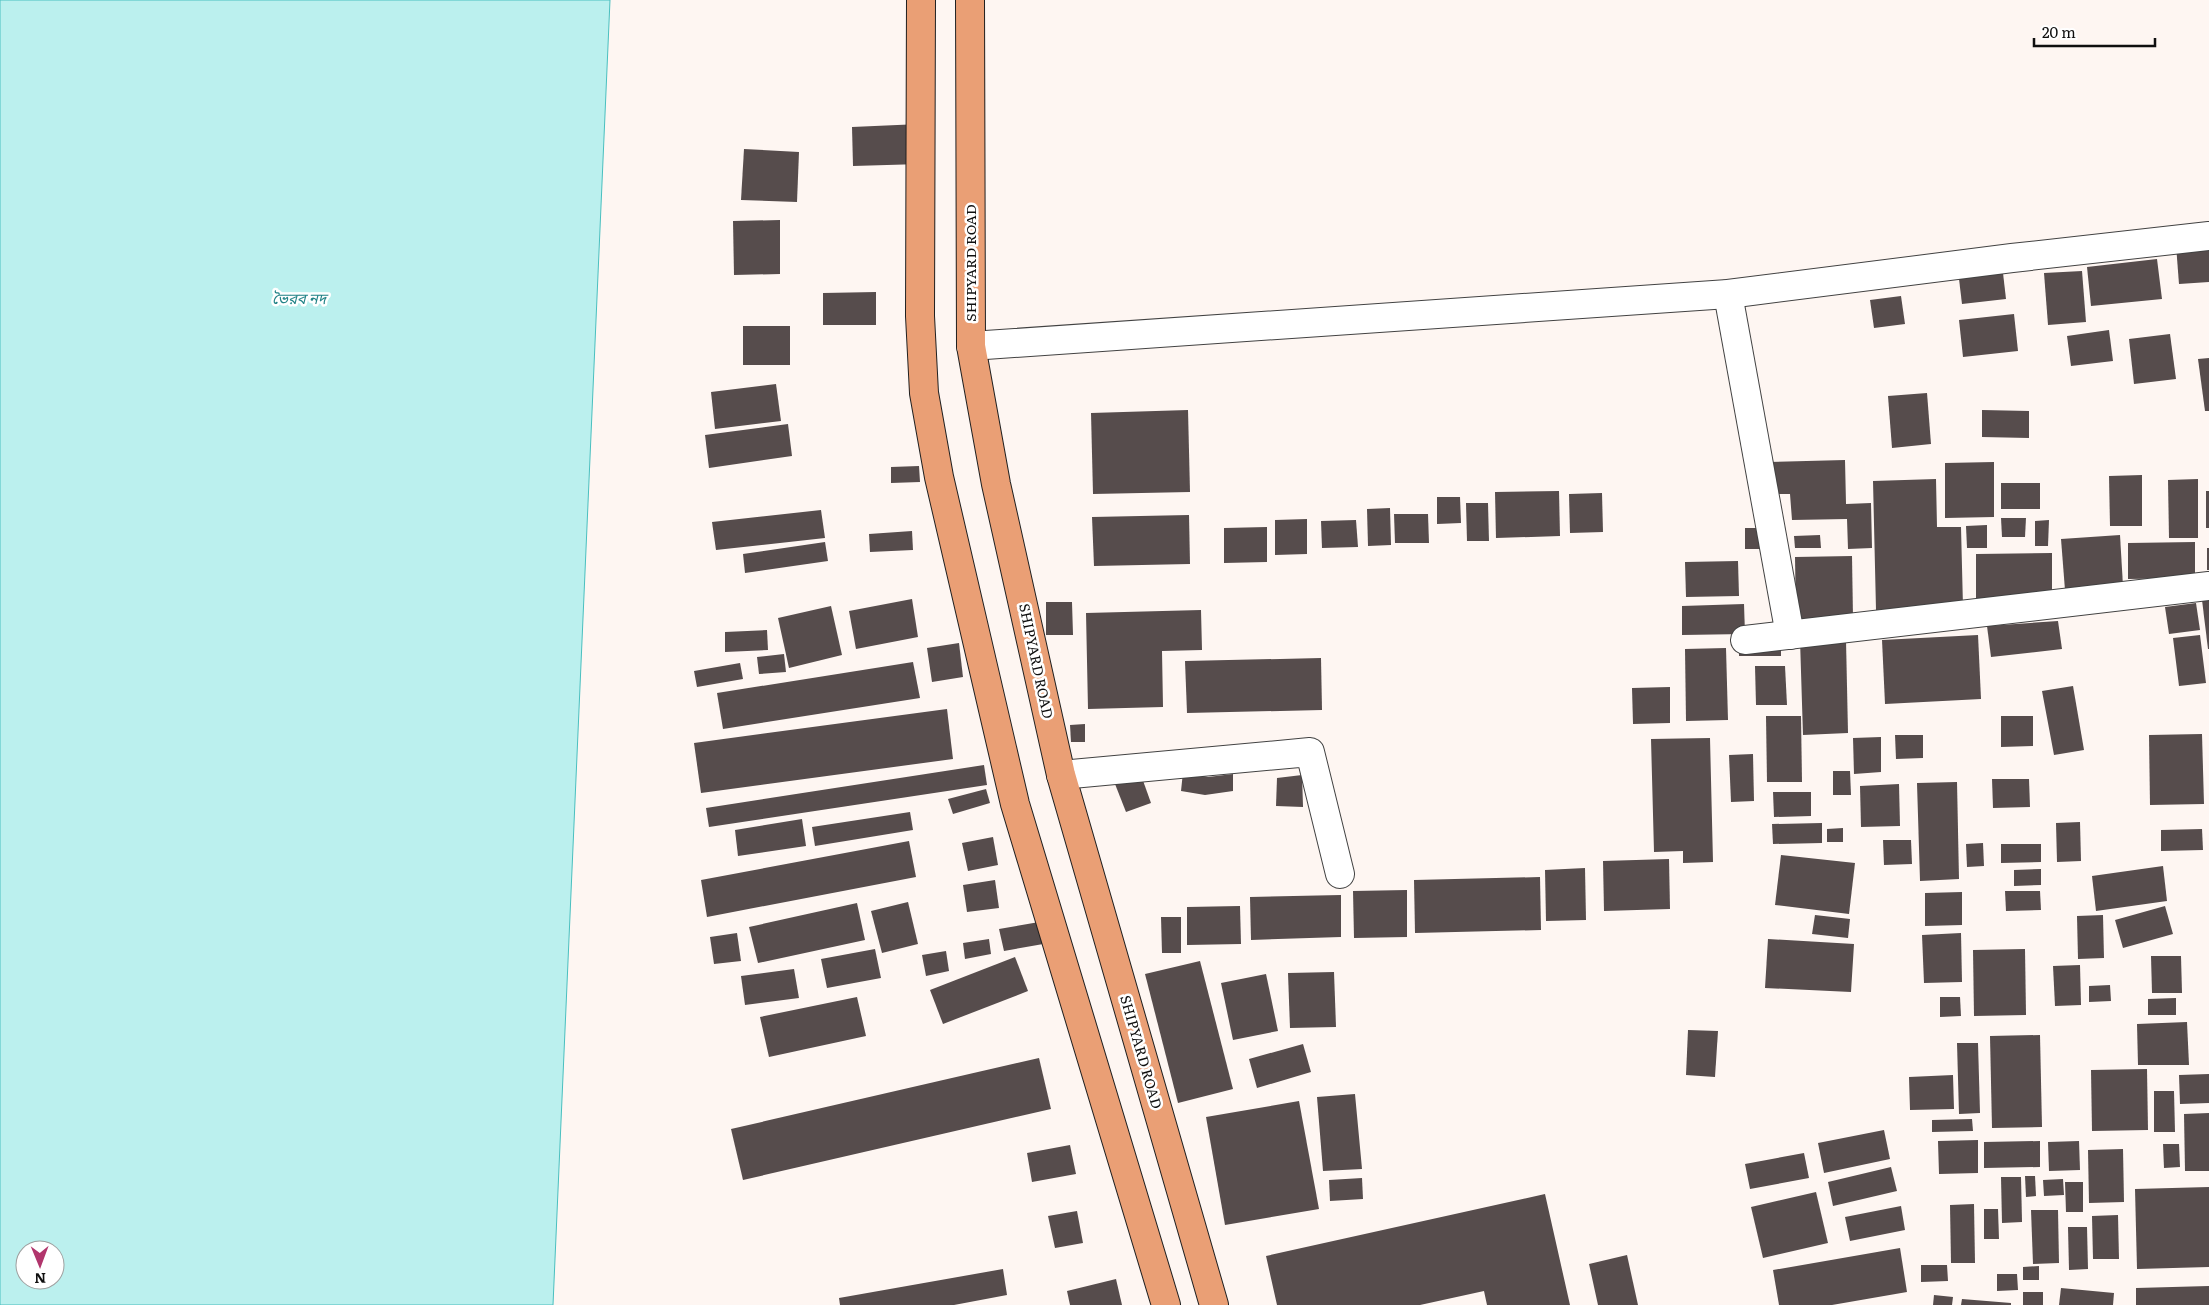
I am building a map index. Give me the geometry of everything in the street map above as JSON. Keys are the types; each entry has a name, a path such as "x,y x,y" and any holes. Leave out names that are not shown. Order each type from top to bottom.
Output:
{"main road":[{"path":"921,0 920,316 924,393 939,477 1015,804 1166,1305"},
{"name":"SHIPYARD ROAD","path":"970,0 972,346 996,484 1061,775 1214,1305"}],"street":[{"path":"972,346 1728,294 2012,258 2209,236"},
{"path":"1728,294 1790,635"},
{"path":"1745,640 2209,586"},
{"path":"1061,775 1310,752 1340,874"}],"water":[{"name":"ভৈরব নদ","path":"0,0 610,0 553,1305 0,1305"}],"building":[{"path":"920,124 921,164 853,166 852,127"},
{"path":"744,149 799,152 797,202 741,200"},
{"path":"780,220 780,274 734,275 733,221"},
{"path":"2209,243 2209,282 2179,284 2176,245"},
{"path":"2157,259 2162,299 2091,306 2087,267"},
{"path":"2082,271 2086,322 2048,325 2044,273"},
{"path":"2003,273 2006,299 1962,304 1959,279"},
{"path":"876,292 876,325 823,325 823,293"},
{"path":"1901,296 1905,324 1874,328 1870,300"},
{"path":"2014,314 2018,351 1963,357 1959,320"},
{"path":"743,326 790,326 790,365 743,365"},
{"path":"2109,330 2113,361 2071,366 2067,336"},
{"path":"2170,334 2176,379 2134,384 2129,339"},
{"path":"2209,358 2209,411 2205,411 2198,359"},
{"path":"776,384 781,421 715,429 711,392"},
{"path":"1927,393 1931,444 1892,448 1888,396"},
{"path":"1188,410 1190,492 1093,494 1091,413"},
{"path":"1982,410 2029,411 2029,438 1982,437"},
{"path":"788,424 792,456 709,468 705,435"},
{"path":"1845,460 1846,504 1871,503 1872,548 1848,549 1847,519 1792,520 1790,494 1768,494 1767,462"},
{"path":"1994,462 1994,517 1945,518 1945,463"},
{"path":"919,466 920,482 891,483 891,467"},
{"path":"2142,475 2142,526 2110,526 2109,476"},
{"path":"1936,479 1937,527 1961,527 1963,607 1876,610 1873,481"},
{"path":"2198,479 2198,538 2169,538 2168,480"},
{"path":"2001,483 2040,483 2040,509 2001,509"},
{"path":"1559,491 1560,536 1496,538 1495,492"},
{"path":"2206,491 2209,491 2209,528 2206,528"},
{"path":"1602,493 1603,532 1570,533 1569,494"},
{"path":"1437,497 1460,497 1461,523 1437,524"},
{"path":"1466,503 1488,503 1489,541 1467,541"},
{"path":"1390,508 1391,545 1368,546 1367,509"},
{"path":"821,510 825,538 716,550 712,522"},
{"path":"1394,514 1428,514 1429,543 1395,543"},
{"path":"1189,515 1190,564 1094,566 1092,517"},
{"path":"2001,518 2026,518 2025,537 2002,537"},
{"path":"1307,519 1307,554 1275,555 1275,520"},
{"path":"1356,520 1358,547 1322,548 1321,521"},
{"path":"2049,520 2048,546 2035,546 2035,521"},
{"path":"1987,525 1987,548 1967,548 1966,526"},
{"path":"1267,527 1267,562 1224,563 1224,528"},
{"path":"1745,528 1759,528 1760,549 1745,549"},
{"path":"912,531 913,550 870,552 869,534"},
{"path":"1820,535 1821,548 1795,548 1794,536"},
{"path":"2120,535 2123,586 2065,590 2061,539"},
{"path":"825,542 828,561 745,573 743,554"},
{"path":"2195,542 2195,578 2128,579 2128,543"},
{"path":"2207,548 2209,548 2209,570 2207,570"},
{"path":"2052,553 2052,600 1976,601 1976,554"},
{"path":"1852,556 1853,618 1796,620 1795,557"},
{"path":"1738,561 1739,596 1686,597 1685,562"},
{"path":"912,599 918,637 856,649 849,611"},
{"path":"2209,599 2209,649 2208,649 2202,600"},
{"path":"1046,602 1072,602 1073,635 1046,635"},
{"path":"2196,603 2200,630 2169,634 2165,607"},
{"path":"1744,604 1745,634 1682,635 1682,606"},
{"path":"831,606 842,655 789,668 778,618"},
{"path":"1201,610 1202,650 1162,651 1163,707 1088,709 1086,613"},
{"path":"2058,621 2062,649 1991,657 1987,626"},
{"path":"767,630 768,650 725,652 725,632"},
{"path":"1978,635 1981,699 1885,704 1882,640"},
{"path":"2200,635 2206,683 2179,686 2173,638"},
{"path":"1800,640 1846,640 1848,733 1803,735"},
{"path":"959,643 963,677 932,682 927,648"},
{"path":"1781,645 1781,656 1739,656 1739,646"},
{"path":"1726,648 1728,720 1686,721 1685,649"},
{"path":"784,654 786,672 759,674 757,657"},
{"path":"1321,658 1322,710 1187,713 1185,661"},
{"path":"913,662 920,698 723,729 717,693"},
{"path":"740,663 743,679 697,687 694,671"},
{"path":"1755,666 1785,666 1787,705 1756,705"},
{"path":"2073,686 2084,750 2054,755 2042,691"},
{"path":"1670,687 1670,723 1633,724 1632,688"},
{"path":"947,709 953,759 701,793 694,743"},
{"path":"1766,716 1801,716 1802,782 1767,782"},
{"path":"2001,716 2033,716 2033,746 2001,747"},
{"path":"1085,724 1085,742 1071,742 1070,725"},
{"path":"2202,734 2204,804 2150,805 2149,735"},
{"path":"1895,735 1923,735 1923,758 1896,759"},
{"path":"1881,737 1881,772 1854,774 1853,738"},
{"path":"1710,738 1713,862 1683,863 1683,851 1654,852 1651,739"},
{"path":"1753,754 1754,801 1731,802 1729,755"},
{"path":"984,765 987,785 709,827 706,808"},
{"path":"1833,771 1850,771 1851,795 1833,795"},
{"path":"1183,772 1208,777 1233,774 1233,791 1205,795 1181,791"},
{"path":"1141,775 1151,803 1126,812 1115,784"},
{"path":"1302,775 1303,807 1276,806 1277,778"},
{"path":"1992,779 2029,779 2030,807 1993,808"},
{"path":"1957,782 1959,879 1920,881 1917,783"},
{"path":"1899,784 1900,826 1861,827 1860,786"},
{"path":"986,789 990,803 953,814 948,799"},
{"path":"1773,792 1811,792 1811,816 1774,817"},
{"path":"910,812 913,830 815,846 812,827"},
{"path":"802,819 806,846 738,856 735,830"},
{"path":"2080,822 2081,861 2057,862 2056,823"},
{"path":"1822,823 1822,843 1773,844 1772,824"},
{"path":"1843,828 1843,842 1827,842 1827,829"},
{"path":"2202,829 2203,850 2161,851 2161,830"},
{"path":"993,837 998,865 968,871 962,843"},
{"path":"1883,840 1911,840 1912,864 1884,865"},
{"path":"909,841 916,877 707,917 701,880"},
{"path":"1983,843 1984,866 1967,867 1966,844"},
{"path":"2001,844 2041,844 2041,862 2001,863"},
{"path":"1781,855 1855,863 1849,914 1775,905"},
{"path":"1669,859 1670,909 1604,911 1603,861"},
{"path":"2163,866 2167,901 2096,911 2092,876"},
{"path":"1585,868 1586,920 1546,921 1545,870"},
{"path":"2041,869 2041,885 2014,886 2014,870"},
{"path":"1540,877 1541,930 1415,933 1414,880"},
{"path":"995,880 999,908 967,912 963,885"},
{"path":"1407,890 1407,937 1354,938 1353,891"},
{"path":"2005,891 2040,891 2041,910 2006,911"},
{"path":"1962,892 1962,925 1925,926 1925,893"},
{"path":"1341,895 1341,937 1251,940 1250,897"},
{"path":"908,902 918,944 882,953 871,911"},
{"path":"857,903 865,940 758,963 749,927"},
{"path":"1240,906 1241,944 1187,945 1187,907"},
{"path":"2165,906 2173,934 2123,948 2115,920"},
{"path":"1815,915 1850,919 1848,938 1812,934"},
{"path":"2103,915 2104,958 2078,959 2077,916"},
{"path":"1161,917 1181,917 1181,953 1162,953"},
{"path":"1045,921 1049,943 1004,951 999,929"},
{"path":"737,933 741,961 714,964 710,937"},
{"path":"1961,933 1962,982 1924,983 1922,935"},
{"path":"989,939 991,954 965,959 963,943"},
{"path":"1768,939 1854,944 1851,992 1765,988"},
{"path":"875,949 881,978 827,988 821,959"},
{"path":"2025,949 2026,1015 1974,1016 1973,950"},
{"path":"946,951 949,971 926,976 922,955"},
{"path":"2151,956 2181,956 2182,993 2152,993"},
{"path":"1015,957 1028,991 943,1024 930,990"},
{"path":"1200,961 1233,1089 1178,1103 1145,974"},
{"path":"2080,965 2081,1005 2055,1006 2053,966"},
{"path":"794,969 799,998 745,1005 741,976"},
{"path":"1334,972 1336,1027 1290,1028 1288,973"},
{"path":"1266,974 1278,1031 1233,1040 1221,983"},
{"path":"2110,985 2111,1001 2089,1002 2089,986"},
{"path":"857,997 866,1036 769,1057 760,1017"},
{"path":"1940,997 1960,997 1961,1016 1940,1017"},
{"path":"2176,998 2176,1015 2148,1015 2148,999"},
{"path":"2187,1022 2189,1065 2138,1065 2137,1024"},
{"path":"1688,1030 1718,1031 1715,1077 1686,1075"},
{"path":"2040,1035 2042,1127 1992,1128 1990,1036"},
{"path":"1957,1043 1978,1043 1980,1113 1959,1114"},
{"path":"1303,1044 1311,1072 1257,1088 1249,1059"},
{"path":"1039,1058 1051,1109 743,1180 731,1129"},
{"path":"2147,1069 2148,1130 2092,1131 2091,1070"},
{"path":"2209,1074 2209,1103 2180,1104 2179,1075"},
{"path":"1953,1075 1954,1109 1910,1110 1909,1077"},
{"path":"2154,1091 2174,1091 2175,1132 2154,1132"},
{"path":"1355,1094 1362,1169 1323,1171 1317,1097"},
{"path":"1299,1101 1319,1209 1225,1225 1206,1117"},
{"path":"2209,1113 2209,1171 2185,1171 2184,1114"},
{"path":"1972,1119 1973,1131 1932,1132 1932,1120"},
{"path":"1884,1130 1890,1159 1824,1173 1818,1143"},
{"path":"1978,1140 1978,1173 1939,1174 1938,1141"},
{"path":"2040,1141 2040,1167 1984,1168 1984,1142"},
{"path":"2079,1141 2080,1170 2049,1171 2048,1142"},
{"path":"2163,1144 2179,1144 2180,1167 2164,1168"},
{"path":"1070,1145 1076,1174 1032,1182 1027,1153"},
{"path":"2123,1149 2124,1202 2089,1203 2088,1150"},
{"path":"1804,1153 1809,1178 1750,1189 1745,1164"},
{"path":"1891,1167 1897,1191 1833,1206 1828,1182"},
{"path":"2025,1176 2035,1176 2036,1196 2026,1197"},
{"path":"2001,1177 2021,1177 2022,1222 2002,1223"},
{"path":"1362,1178 1363,1199 1330,1201 1329,1180"},
{"path":"2063,1179 2064,1195 2044,1196 2043,1180"},
{"path":"2065,1182 2083,1182 2083,1212 2066,1212"},
{"path":"2209,1187 2209,1267 2137,1269 2135,1189"},
{"path":"1816,1192 1828,1243 1763,1258 1751,1207"},
{"path":"1545,1194 1570,1305 1487,1305 1484,1291 1420,1305 1277,1305 1266,1256"},
{"path":"1974,1204 1975,1263 1951,1263 1950,1205"},
{"path":"1901,1206 1905,1230 1850,1241 1845,1217"},
{"path":"1984,1209 1998,1209 1999,1239 1984,1239"},
{"path":"2031,1210 2058,1210 2059,1263 2033,1264"},
{"path":"1077,1211 1083,1243 1055,1248 1048,1216"},
{"path":"2118,1215 2119,1259 2093,1259 2092,1216"},
{"path":"2068,1227 2087,1227 2088,1269 2069,1270"},
{"path":"1900,1248 1907,1292 1832,1305 1779,1305 1773,1270"},
{"path":"1627,1255 1638,1305 1598,1305 1589,1264"},
{"path":"1921,1265 1947,1265 1948,1281 1921,1282"},
{"path":"2039,1266 2039,1280 2023,1280 2023,1267"},
{"path":"1003,1269 1007,1295 954,1305 840,1305 839,1298"},
{"path":"1997,1274 2017,1274 2018,1290 1997,1291"},
{"path":"1116,1279 1122,1305 1070,1305 1067,1291"},
{"path":"2209,1286 2209,1305 2136,1305 2136,1288"},
{"path":"2061,1288 2114,1293 2113,1305 2059,1305"},
{"path":"2023,1292 2043,1292 2043,1305 2023,1305"},
{"path":"1934,1295 1953,1297 1952,1305 1933,1305"},
{"path":"1962,1299 2011,1303 2011,1305 1961,1305"}]}
